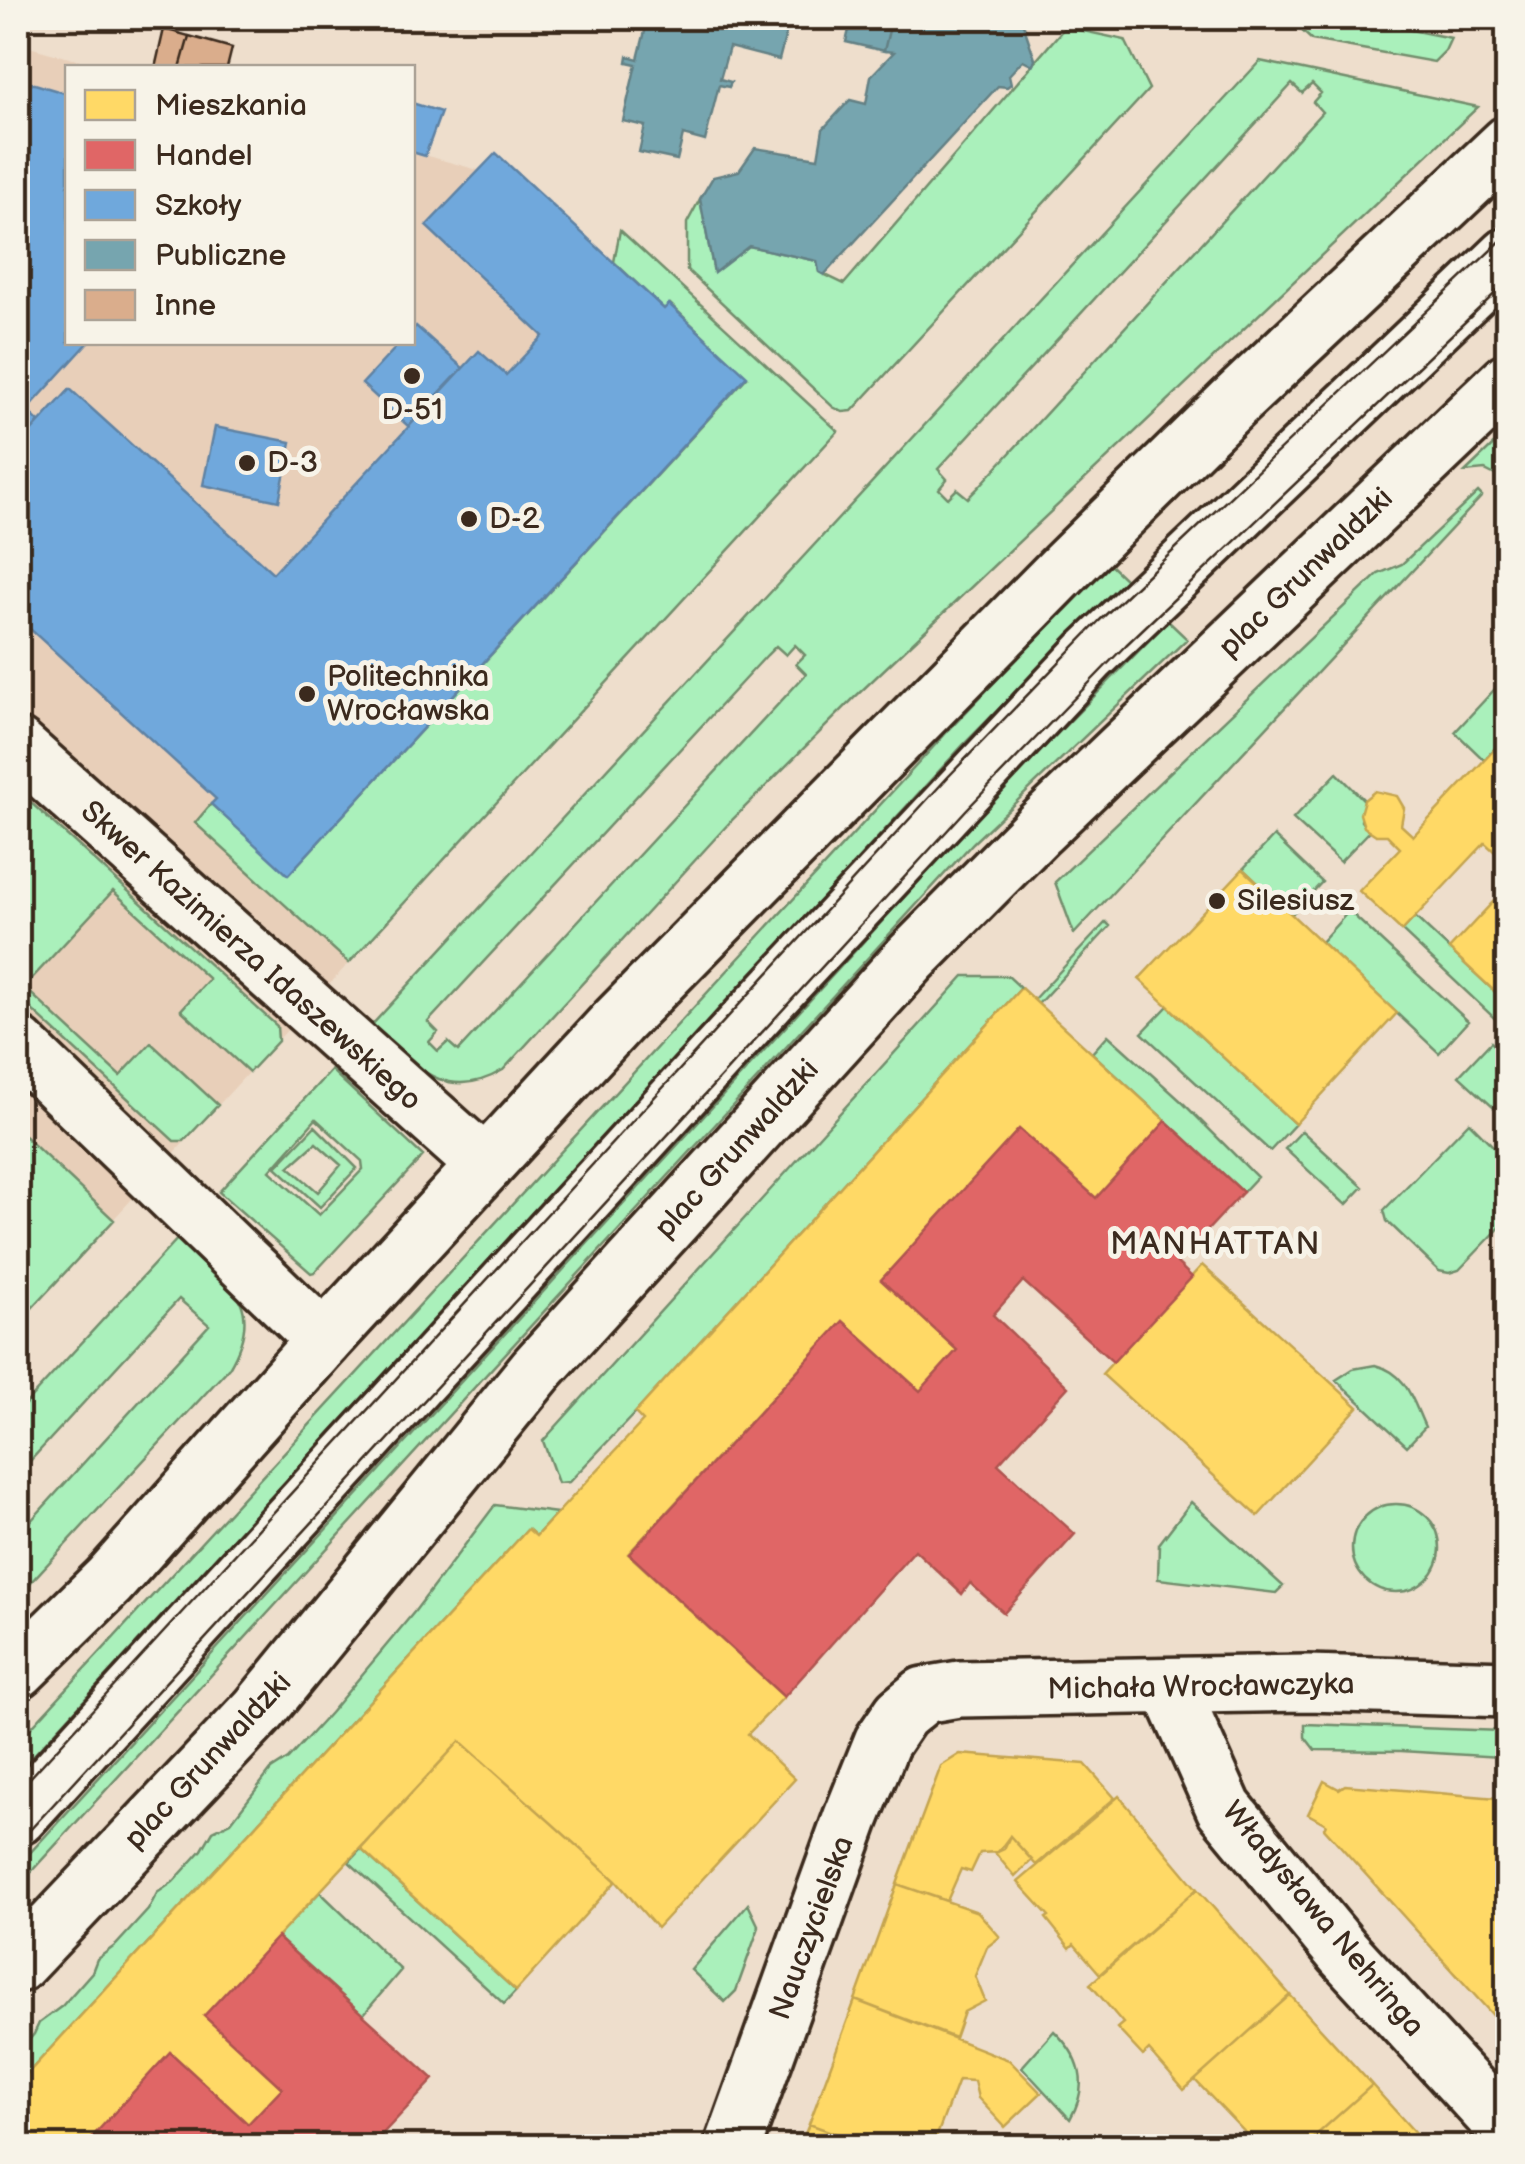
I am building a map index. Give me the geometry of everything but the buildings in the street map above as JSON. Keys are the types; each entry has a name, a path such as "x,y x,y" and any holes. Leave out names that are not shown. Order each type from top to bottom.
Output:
{"main road":[{"path":"18,1670 108,1582 618,1021 1066,567 1508,144"},
{"path":"18,1817 770,997 1090,655 1508,256"},
{"name":"plac Grunwaldzki","path":"18,1964 259,1710 537,1369 910,959 1080,790 1508,381"},
{"name":"Skwer Kazimierza Idaszewskiego","path":"18,747 485,1165"},
{"path":"18,1045 324,1340"},
{"name":"Michała Wrocławczyka","path":"901,1714 924,1695 959,1689 1308,1682 1508,1690"},
{"name":"Władysława Nehringa","path":"1170,1687 1224,1808 1343,1952 1508,2131"},
{"name":"Nauczycielska","path":"733,2146 851,1820 882,1742 901,1714"}],"shaded area":[{"name":"Politechnika Wrocławska","path":"18,44 95,65 65,65 65,345 415,345 415,153 478,170 496,153 664,308 669,304 838,431 18,1323"}],"green space":[{"path":"1300,18 1350,18 1451,38 1434,62 1312,40 1298,27"},
{"path":"1065,27 1125,40 1149,89 852,411 833,407 687,270 687,223 700,199 714,272 749,246 817,261 819,272 844,284"},
{"path":"1260,61 1478,107 854,698 731,821 503,1070 482,1080 447,1081 416,1066 371,1026","holes":["1292,84 1302,93 1312,84 1321,93 1313,102 1322,112 977,489 968,498 957,489 948,498 939,489 947,479 938,469","795,645 805,655 796,664 806,674 458,1051 448,1042 438,1051 429,1042 438,1032 428,1022 767,655 776,646 786,655"]},
{"path":"620,230 838,431 349,963 195,823 211,804 289,874 747,377 670,304 664,309 614,262"},
{"path":"1507,432 1507,468 1499,477 1485,470 1465,472"},
{"path":"1478,492 1482,496 1074,934 1055,882 1378,574 1402,564"},
{"path":"1108,563 1126,580 963,745 18,1772 18,1749 26,1733 948,731"},
{"path":"1168,621 1187,639 973,843 18,1886 18,1866 1004,788"},
{"path":"1507,676 1507,735 1484,760 1455,732"},
{"path":"1337,773 1364,800 1361,821 1369,832 1340,862 1293,819"},
{"path":"18,791 277,1026 278,1041 249,1072 181,1010 209,979 113,891 24,987 120,1076 151,1043 218,1105 184,1141 174,1141 18,997"},
{"path":"1274,836 1322,882 1291,915 1243,869"},
{"path":"1349,911 1468,1021 1439,1053 1321,942"},
{"path":"1415,917 1507,1003 1507,1030 1402,931"},
{"path":"1106,922 1110,926 1038,1004 1033,1000"},
{"path":"964,976 1008,976 1021,988 635,1413 569,1482 558,1483 543,1441"},
{"path":"1168,1006 1295,1124 1270,1151 1142,1033"},
{"path":"1108,1035 1257,1177 1243,1192 1092,1053"},
{"path":"1491,1042 1507,1057 1507,1120 1459,1076"},
{"path":"331,1070 423,1156 311,1273 219,1192","holes":["316,1119 362,1161 363,1169 319,1215 270,1171"]},
{"path":"1469,1122 1507,1160 1507,1220 1459,1270 1449,1273 1439,1271 1387,1221 1384,1210"},
{"path":"315,1126 357,1168 320,1207 276,1167","holes":["316,1143 341,1165 318,1192 289,1167"]},
{"path":"18,1130 114,1220 18,1323 18,1169 22,1164 18,1159"},
{"path":"1302,1131 1363,1187 1346,1205 1285,1149"},
{"path":"180,1236 236,1294 245,1325 240,1345 229,1368 18,1596 18,1535 209,1325 179,1299 18,1474 18,1412"},
{"path":"1375,1365 1401,1381 1425,1427 1407,1446 1336,1380 1353,1369"},
{"path":"1191,1502 1283,1586 1276,1593 1158,1579 1159,1544"},
{"path":"1396,1504 1413,1507 1427,1517 1437,1531 1437,1565 1427,1579 1413,1589 1396,1592 1379,1589 1365,1579 1355,1565 1352,1548 1355,1531 1365,1517 1379,1507"},
{"path":"495,1505 557,1513 536,1536 528,1529 18,2084 18,2053 39,2023 62,2006 92,1972 97,1959 116,1945 148,1910 157,1893 173,1882 202,1850 213,1831 231,1822 271,1770 288,1759 330,1713 415,1611"},
{"path":"1305,1724 1502,1731 1500,1757 1315,1750 1305,1737"},
{"path":"361,1849 516,1991 504,2004 349,1862"},
{"path":"320,1892 401,1970 363,2015 277,1937"},
{"path":"748,1904 759,1927 736,1991 725,2002 691,1970"},
{"path":"1054,2031 1071,2051 1080,2072 1080,2095 1070,2119 1022,2067"}],"tram line":[{"path":"18,1791 948,777 1099,621 1508,234"},
{"path":"18,1843 967,809 1126,645 1508,281"}],"place":[{"name":"D-51","path":"412,376"},
{"name":"D-3","path":"247,463"},
{"name":"D-2","path":"469,519"},
{"name":"Politechnika Wrocławska","path":"307,694"},
{"name":"Silesiusz","path":"1217,901"}],"district":[{"name":"MANHATTAN","path":"1216,1244"}]}
